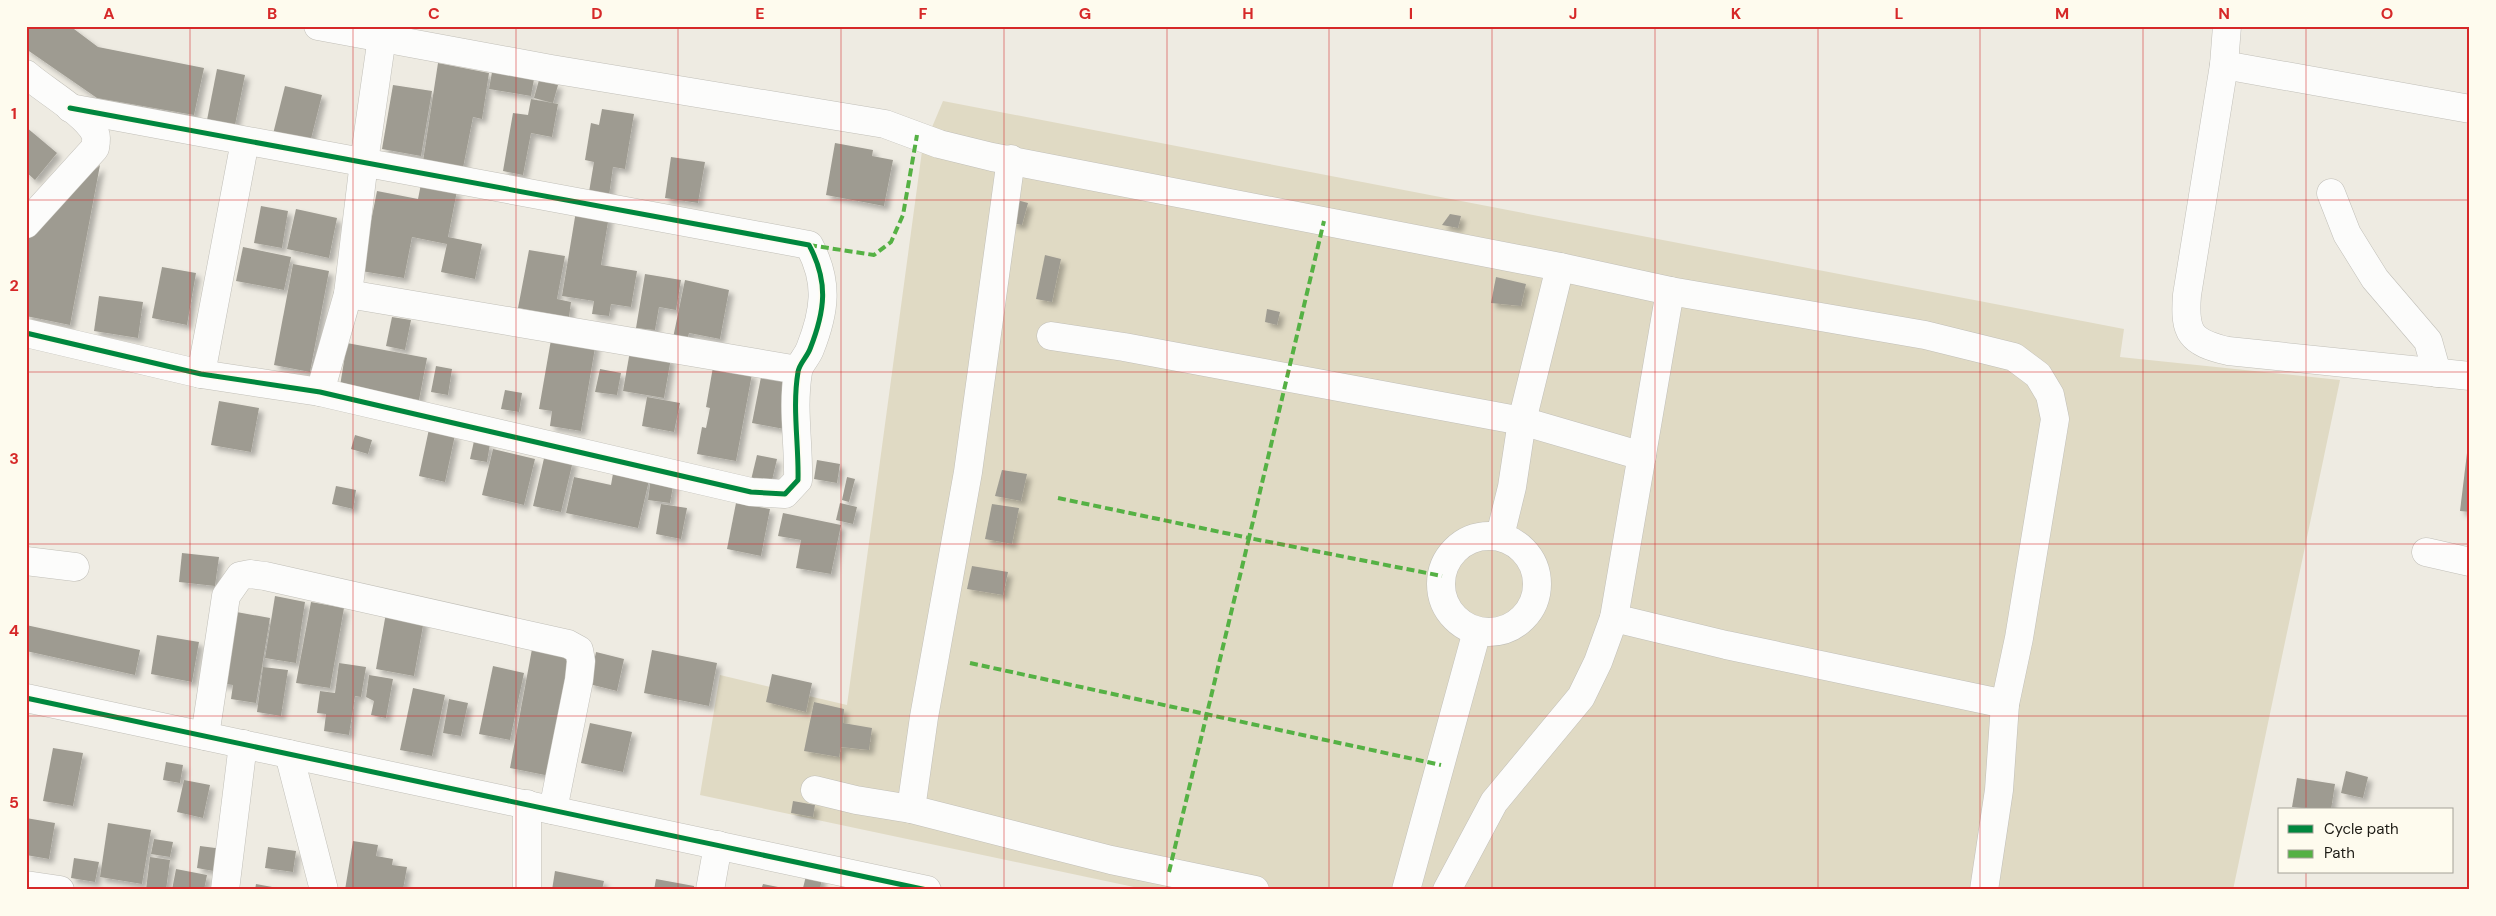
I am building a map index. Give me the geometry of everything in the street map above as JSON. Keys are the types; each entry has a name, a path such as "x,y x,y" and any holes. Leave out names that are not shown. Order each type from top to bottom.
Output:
{"street":[{"path":"318,26 551,70 885,124 939,144 1011,160 1560,267 1670,291 1925,335 1981,347 2014,357 2038,375 2050,395 2055,419 2019,638 2005,704 2000,790 1984,890"},
{"path":"2228,26 2224,65 2187,294 2186,316 2190,330 2199,342 2228,351 2470,376"},
{"path":"320,392 348,294 382,37"},
{"path":"2224,65 2470,109"},
{"path":"26,74 70,108 95,134 95,148 26,224"},
{"path":"26,333 201,374 320,392 751,492 785,494 798,480 798,370 809,352 816,334 823,298 820,264 809,245 70,108"},
{"path":"201,374 245,141"},
{"path":"911,809 924,717 968,472 1011,160"},
{"path":"2331,194 2347,234 2375,279 2428,341 2437,374"},
{"path":"1500,536 1512,487 1522,421 1560,267"},
{"path":"1447,890 1494,802 1582,697 1598,662 1614,618 1670,291"},
{"path":"348,294 798,370"},
{"path":"1051,336 1124,347 1522,421 1642,456"},
{"path":"1478,536 1500,536 1520,546 1533,563 1538,584 1533,605 1520,622 1501,632 1477,631 1459,624 1445,606 1440,585 1444,563 1458,546 1478,536"},
{"path":"2426,552 2470,562"},
{"path":"26,561 75,568"},
{"path":"205,736 226,596 240,576 250,574 265,576 568,644 579,650 581,661 578,680 553,810"},
{"path":"1614,618 1726,645 2005,704"},
{"path":"1406,890 1477,631"},
{"path":"26,698 718,845 845,881 927,890"},
{"path":"225,890 243,744"},
{"path":"289,754 324,890"},
{"path":"815,790 856,800 911,809 1111,860 1255,890"},
{"path":"527,804 527,890"},
{"path":"710,890 718,845"},
{"path":"26,886 60,890"}],"shaded area":[{"path":"943,101 2124,329 2120,357 2340,380 2233,890 1148,890 700,795 720,675 847,705 922,151"}],"building":[{"path":"26,26 70,26 98,47 204,68 194,115 97,98 26,49"},
{"path":"438,63 489,73 482,119 473,117 463,168 423,161"},
{"path":"217,69 245,75 235,125 207,120"},
{"path":"492,72 534,79 531,96 489,89"},
{"path":"539,80 558,85 553,103 534,98"},
{"path":"393,85 432,91 421,156 382,149"},
{"path":"285,86 322,95 309,147 272,138"},
{"path":"531,99 558,104 552,137 531,133 523,175 503,171 513,113 528,115"},
{"path":"602,109 634,114 625,169 613,167 609,196 589,192 594,162 585,160 591,123 599,125"},
{"path":"26,127 57,153 35,180 26,172"},
{"path":"835,143 873,150 872,156 893,160 884,206 826,195"},
{"path":"671,157 705,162 698,203 665,198"},
{"path":"100,165 70,325 26,316 26,234 35,222"},
{"path":"421,184 457,191 448,237 482,244 475,279 441,272 447,244 412,237 404,278 361,271 377,191 418,199"},
{"path":"1017,200 1028,203 1022,225 1011,223"},
{"path":"261,206 288,211 282,248 254,243"},
{"path":"296,209 337,218 329,258 287,249"},
{"path":"576,211 609,216 601,265 637,271 631,307 611,304 609,316 592,314 594,301 562,296"},
{"path":"1450,214 1461,216 1458,228 1442,225"},
{"path":"243,247 291,257 284,290 236,281"},
{"path":"529,250 565,256 557,299 571,302 569,317 518,308"},
{"path":"1045,255 1061,259 1052,302 1036,299"},
{"path":"293,264 329,271 310,372 274,365"},
{"path":"162,267 196,273 187,325 152,318"},
{"path":"645,274 681,280 676,310 659,307 655,330 636,328"},
{"path":"1496,277 1526,284 1521,306 1491,303"},
{"path":"685,280 729,290 720,339 689,333 687,341 673,338"},
{"path":"99,296 143,302 138,338 94,331"},
{"path":"1267,309 1280,312 1277,325 1265,322"},
{"path":"392,317 411,320 405,350 386,346"},
{"path":"552,334 596,342 581,431 550,426 552,411 539,409"},
{"path":"347,343 427,358 419,400 340,386"},
{"path":"630,351 671,358 664,398 623,391"},
{"path":"436,366 452,369 448,395 431,392"},
{"path":"713,367 752,374 736,461 697,454 702,427 706,428 710,408 706,407"},
{"path":"600,369 621,373 617,395 595,392"},
{"path":"761,377 793,383 784,429 752,423"},
{"path":"505,390 522,393 519,412 501,409"},
{"path":"647,397 680,403 674,432 642,426"},
{"path":"219,401 259,408 251,452 211,445"},
{"path":"429,429 455,435 445,482 419,476"},
{"path":"355,435 372,440 368,454 351,449"},
{"path":"474,441 490,444 487,462 470,459"},
{"path":"493,449 535,459 524,505 482,495"},
{"path":"2467,453 2470,454 2470,512 2460,511"},
{"path":"545,454 573,461 561,512 533,506"},
{"path":"757,455 777,459 771,485 751,480"},
{"path":"817,460 840,464 837,483 814,479"},
{"path":"614,468 650,476 638,528 566,513 574,477 611,485"},
{"path":"1002,470 1027,474 1021,501 995,496"},
{"path":"651,477 674,481 670,503 648,500"},
{"path":"847,477 855,479 849,502 842,500"},
{"path":"336,486 356,490 353,509 332,504"},
{"path":"736,503 770,509 761,556 727,549"},
{"path":"840,503 857,507 853,524 836,520"},
{"path":"661,504 687,508 681,539 656,534"},
{"path":"992,504 1019,508 1012,544 985,539"},
{"path":"783,513 841,525 831,574 796,568 801,540 778,536"},
{"path":"182,553 219,557 215,586 179,582"},
{"path":"972,566 1008,572 1003,595 967,589"},
{"path":"275,596 305,602 296,663 265,658"},
{"path":"311,602 344,608 330,688 296,683"},
{"path":"231,611 270,618 256,703 231,699 233,685 219,683"},
{"path":"386,613 424,620 414,676 376,669"},
{"path":"26,625 140,650 135,675 26,651"},
{"path":"157,635 199,642 192,682 151,674"},
{"path":"532,649 572,656 550,776 510,768"},
{"path":"652,650 717,663 709,706 644,693"},
{"path":"596,652 624,659 617,691 589,684"},
{"path":"339,663 366,667 361,697 355,696 349,735 324,731 326,714 317,713 320,691 335,693"},
{"path":"493,666 524,673 510,740 479,734"},
{"path":"263,667 288,670 281,716 257,712"},
{"path":"772,674 812,683 806,712 766,702"},
{"path":"369,675 393,679 386,718 371,715 374,701 366,697"},
{"path":"413,688 445,695 432,756 400,750"},
{"path":"449,699 468,703 461,736 443,733"},
{"path":"814,702 844,709 843,723 872,728 869,750 841,747 839,757 804,751"},
{"path":"590,723 632,732 623,772 581,763"},
{"path":"53,748 83,753 73,806 43,801"},
{"path":"166,762 183,765 180,783 163,780"},
{"path":"2346,771 2368,777 2363,798 2341,793"},
{"path":"2297,778 2335,784 2331,808 2292,807"},
{"path":"184,780 210,785 203,818 177,812"},
{"path":"793,801 815,805 813,817 791,813"},
{"path":"26,818 55,823 49,859 26,855"},
{"path":"108,823 151,830 142,884 100,877"},
{"path":"154,839 173,842 170,857 151,854"},
{"path":"353,841 378,845 376,856 393,859 392,865 407,867 403,890 345,890"},
{"path":"200,846 223,849 219,872 197,868"},
{"path":"268,847 296,851 293,872 265,868"},
{"path":"150,857 170,860 166,890 146,890"},
{"path":"74,858 99,862 95,882 71,878"},
{"path":"176,869 207,875 204,890 172,890"},
{"path":"555,871 604,881 602,890 552,890"},
{"path":"807,872 822,877 820,890 803,888"},
{"path":"656,879 694,886 694,890 654,890"},
{"path":"256,884 283,889 283,890 255,890"},
{"path":"763,884 778,887 777,890 761,890"}],"marked path":[{"path":"809,245 874,255 891,242 903,215 917,135"},
{"path":"1058,498 1249,538 1324,221"},
{"path":"1169,872 1249,538 1442,576"},
{"path":"970,663 1441,765"}],"cycle path":[{"path":"26,333 201,374 320,392 751,492 785,494 798,480 796,386 800,366 809,352 819,322 823,297 820,272 809,245 70,108"},
{"path":"26,698 927,890"}]}
